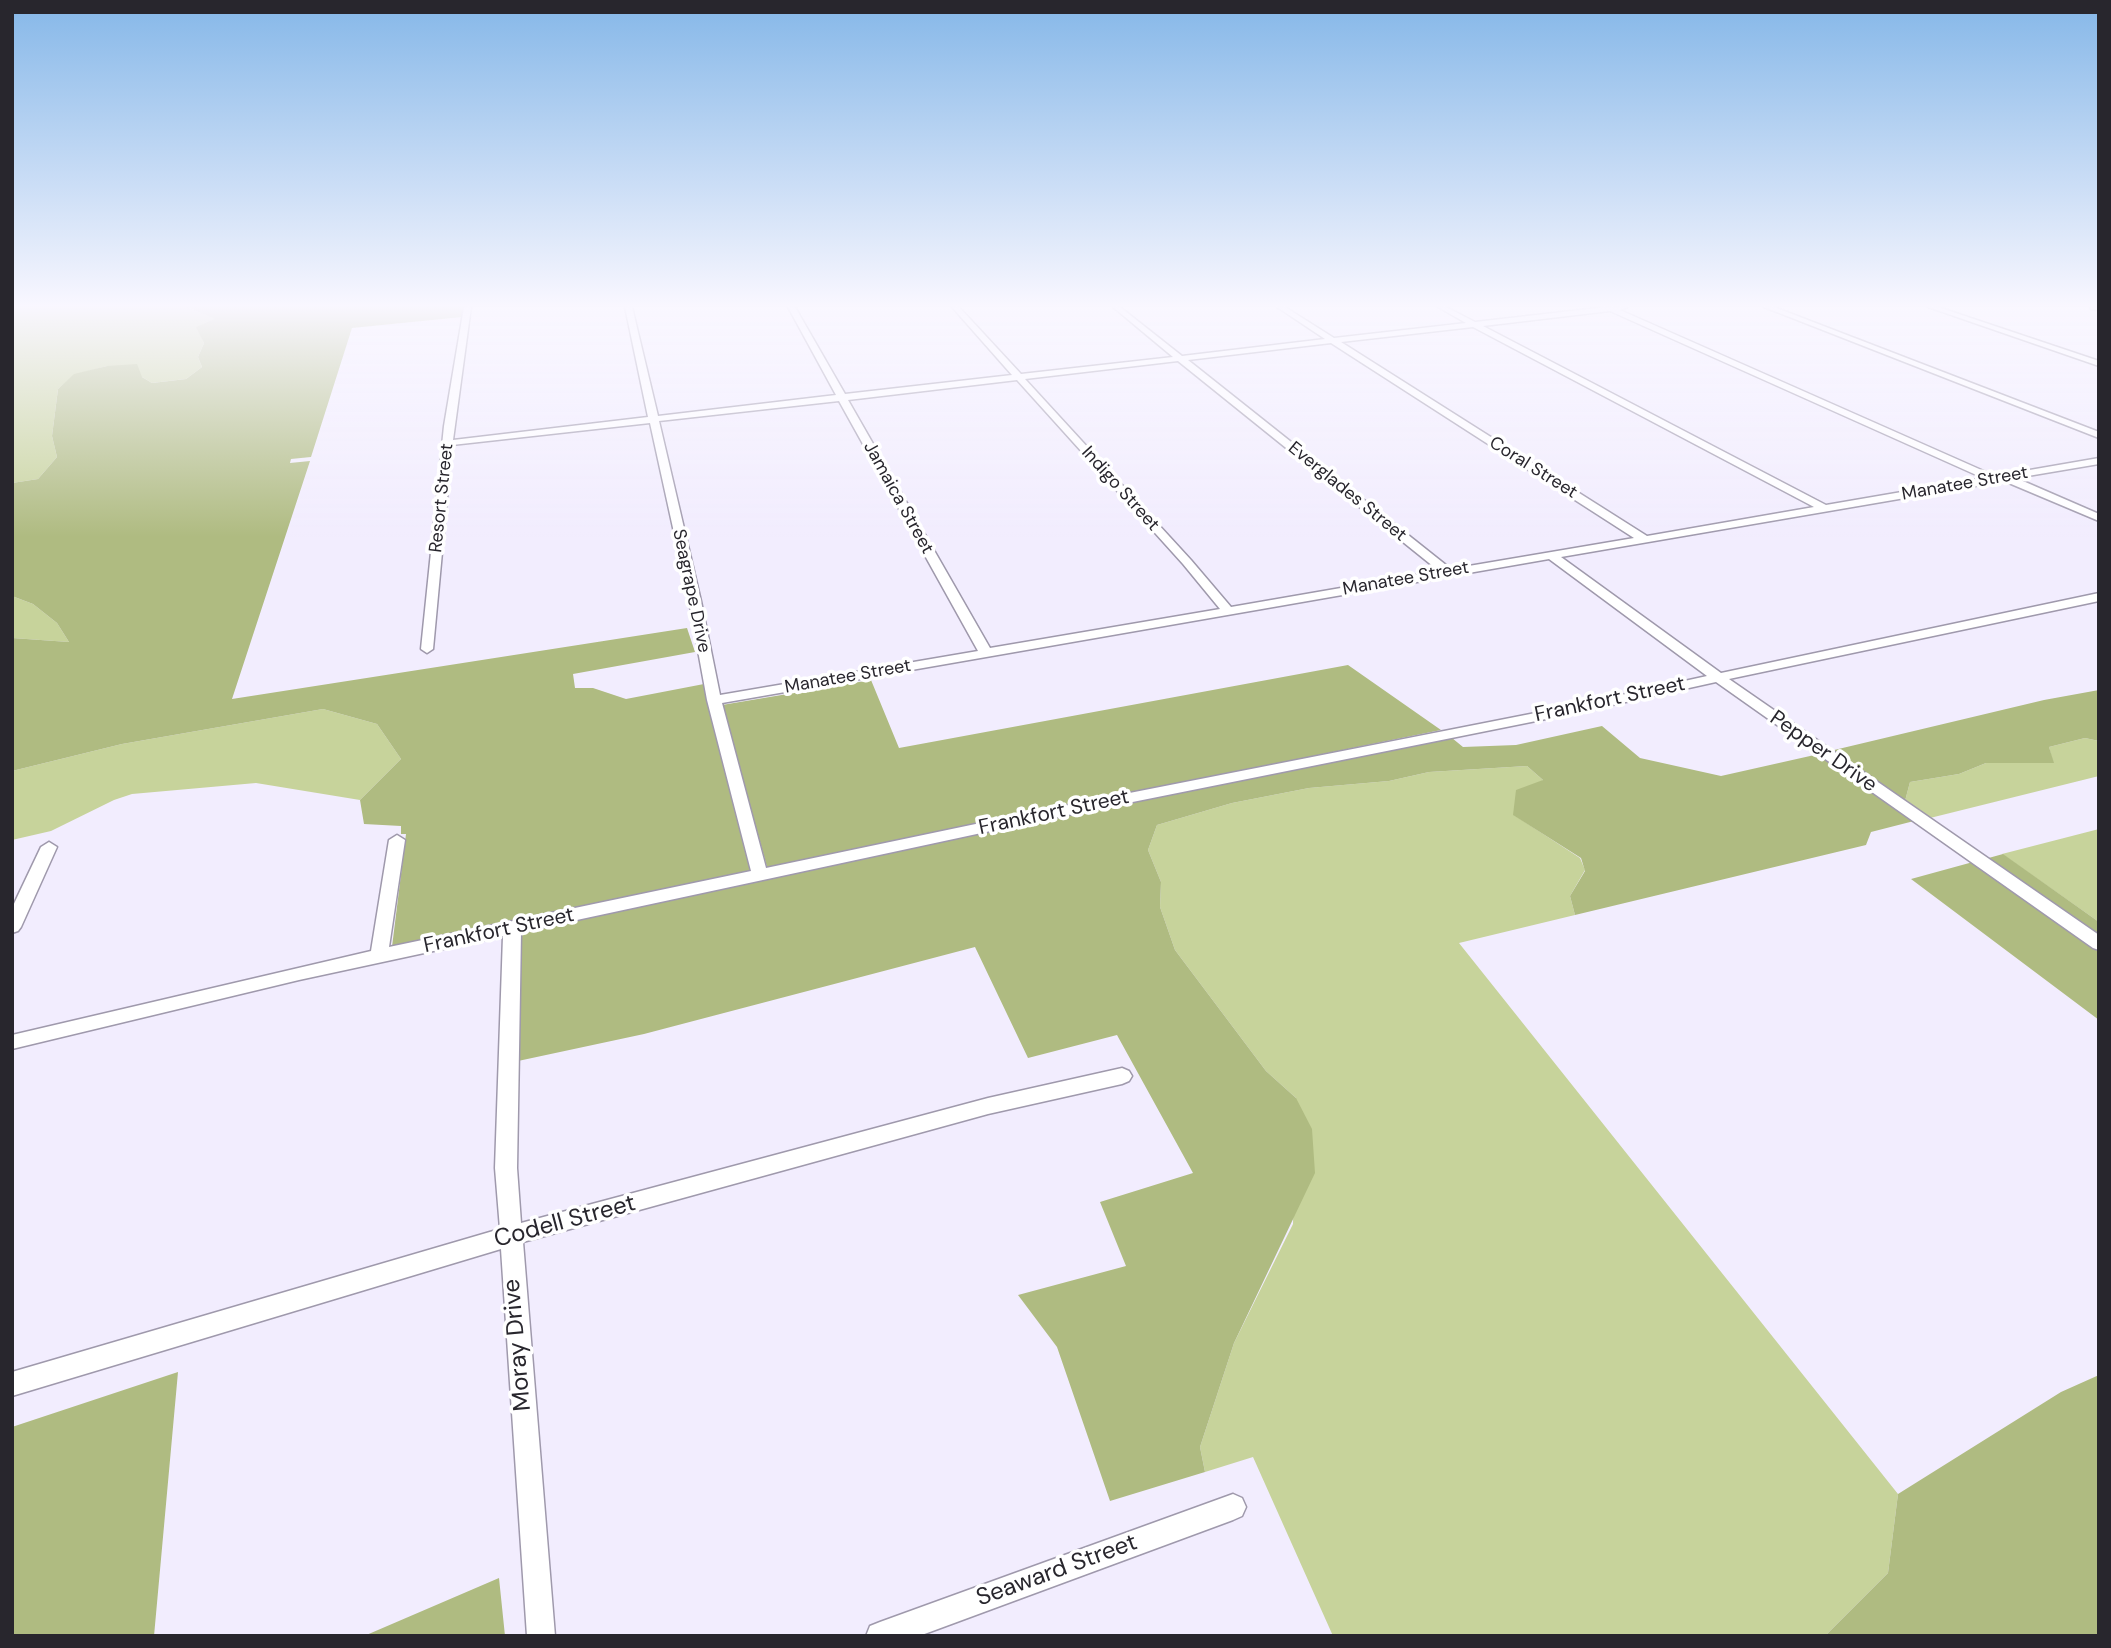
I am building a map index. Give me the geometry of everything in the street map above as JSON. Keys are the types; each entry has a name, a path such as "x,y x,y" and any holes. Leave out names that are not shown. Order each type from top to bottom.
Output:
{"street":[{"name":"Resort Street","path":"427,649 456,384"},
{"name":"Seagrape Drive","path":"644,384 695,601 714,701 760,875"},
{"name":"Jamaica Street","path":"834,384 986,653"},
{"path":"448,443 952,384"},
{"name":"Indigo Street","path":"1026,384 1227,610"},
{"name":"Everglades Street","path":"1213,384 1447,572"},
{"name":"Coral Street","path":"1402,384 1644,539"},
{"path":"1588,384 1824,508"},
{"path":"1783,384 1999,478 2099,518"},
{"path":"1967,384 2099,435"},
{"name":"Manatee Street","path":"714,701 2099,461"},
{"name":"Pepper Drive","path":"1551,555 1718,677 2099,944"},
{"name":"Frankfort Street","path":"12,1042 379,957 760,875 1266,769 1576,709 2099,597"},
{"path":"379,957 397,840"},
{"path":"12,927 49,847"},
{"name":"Moray Drive","path":"512,928 506,1168 541,1636"},
{"name":"Codell Street","path":"12,1384 510,1236 988,1106 1122,1076"},
{"name":"Seaward Street","path":"880,1636 1233,1507"}],"green space":[{"path":"12,384 64,384 58,389 52,436 57,457 38,479 12,483"},
{"path":"63,384 334,384 311,457 291,459 290,463 310,461 232,699 687,628 695,652 573,674 575,688 593,688 626,699 704,684 751,871 392,947 406,834 401,834 401,826 364,824 360,800 401,759 377,724 323,709 122,744 12,771 12,638 69,642 57,623 33,604 12,596 12,483 38,479 57,457 52,436 58,389"},
{"path":"12,596 33,604 57,623 69,642 12,638"},
{"path":"1348,665 1441,730 767,867 722,705 871,680 899,748"},
{"path":"2099,690 2099,741 2085,738 2049,747 2054,763 1986,763 1959,774 1910,782 1905,801 1930,818 1926,818 1830,751 2044,700"},
{"path":"323,709 377,724 401,759 360,800 256,783 132,794 51,831 12,840 12,771 122,744"},
{"path":"1602,726 1640,758 1721,776 1819,754 1914,821 1871,832 1866,845 1575,915 1570,896 1585,871 1581,858 1513,815 1516,790 1543,780 1527,766 1429,772 1389,781 1309,788 1232,803 1157,825 1148,850 1161,882 1160,907 1175,950 1266,1071 1296,1098 1312,1129 1315,1173 1234,1343 1200,1447 1205,1472 1110,1501 1057,1347 1018,1295 1126,1266 1100,1202 1193,1173 1117,1035 1028,1058 975,947 644,1034 518,1061 522,932 1030,823 1452,738 1463,747 1516,745"},
{"path":"2085,738 2099,741 2099,776 1930,818 1905,801 1910,782 1959,774 1986,763 2053,763 2049,747"},
{"path":"1527,766 1543,780 1514,815 1580,858 1585,870 1570,896 1575,915 1459,943 1898,1494 1888,1573 1825,1636 1333,1636 1253,1457 1205,1472 1200,1447 1234,1343 1293,1224 1296,1098 1266,1071 1175,950 1160,907 1161,882 1148,850 1157,825 1232,803 1309,788 1389,781 1429,772"},
{"path":"2099,829 2099,922 2002,854"},
{"path":"2003,854 2099,922 2099,938 1985,859"},
{"path":"1973,862 2099,951 2099,1020 1911,879"},
{"path":"178,1372 154,1636 12,1636 12,1427"},
{"path":"2099,1375 2099,1636 1825,1636 1888,1573 1898,1494 2061,1392"},
{"path":"499,1578 505,1636 364,1636"}]}
